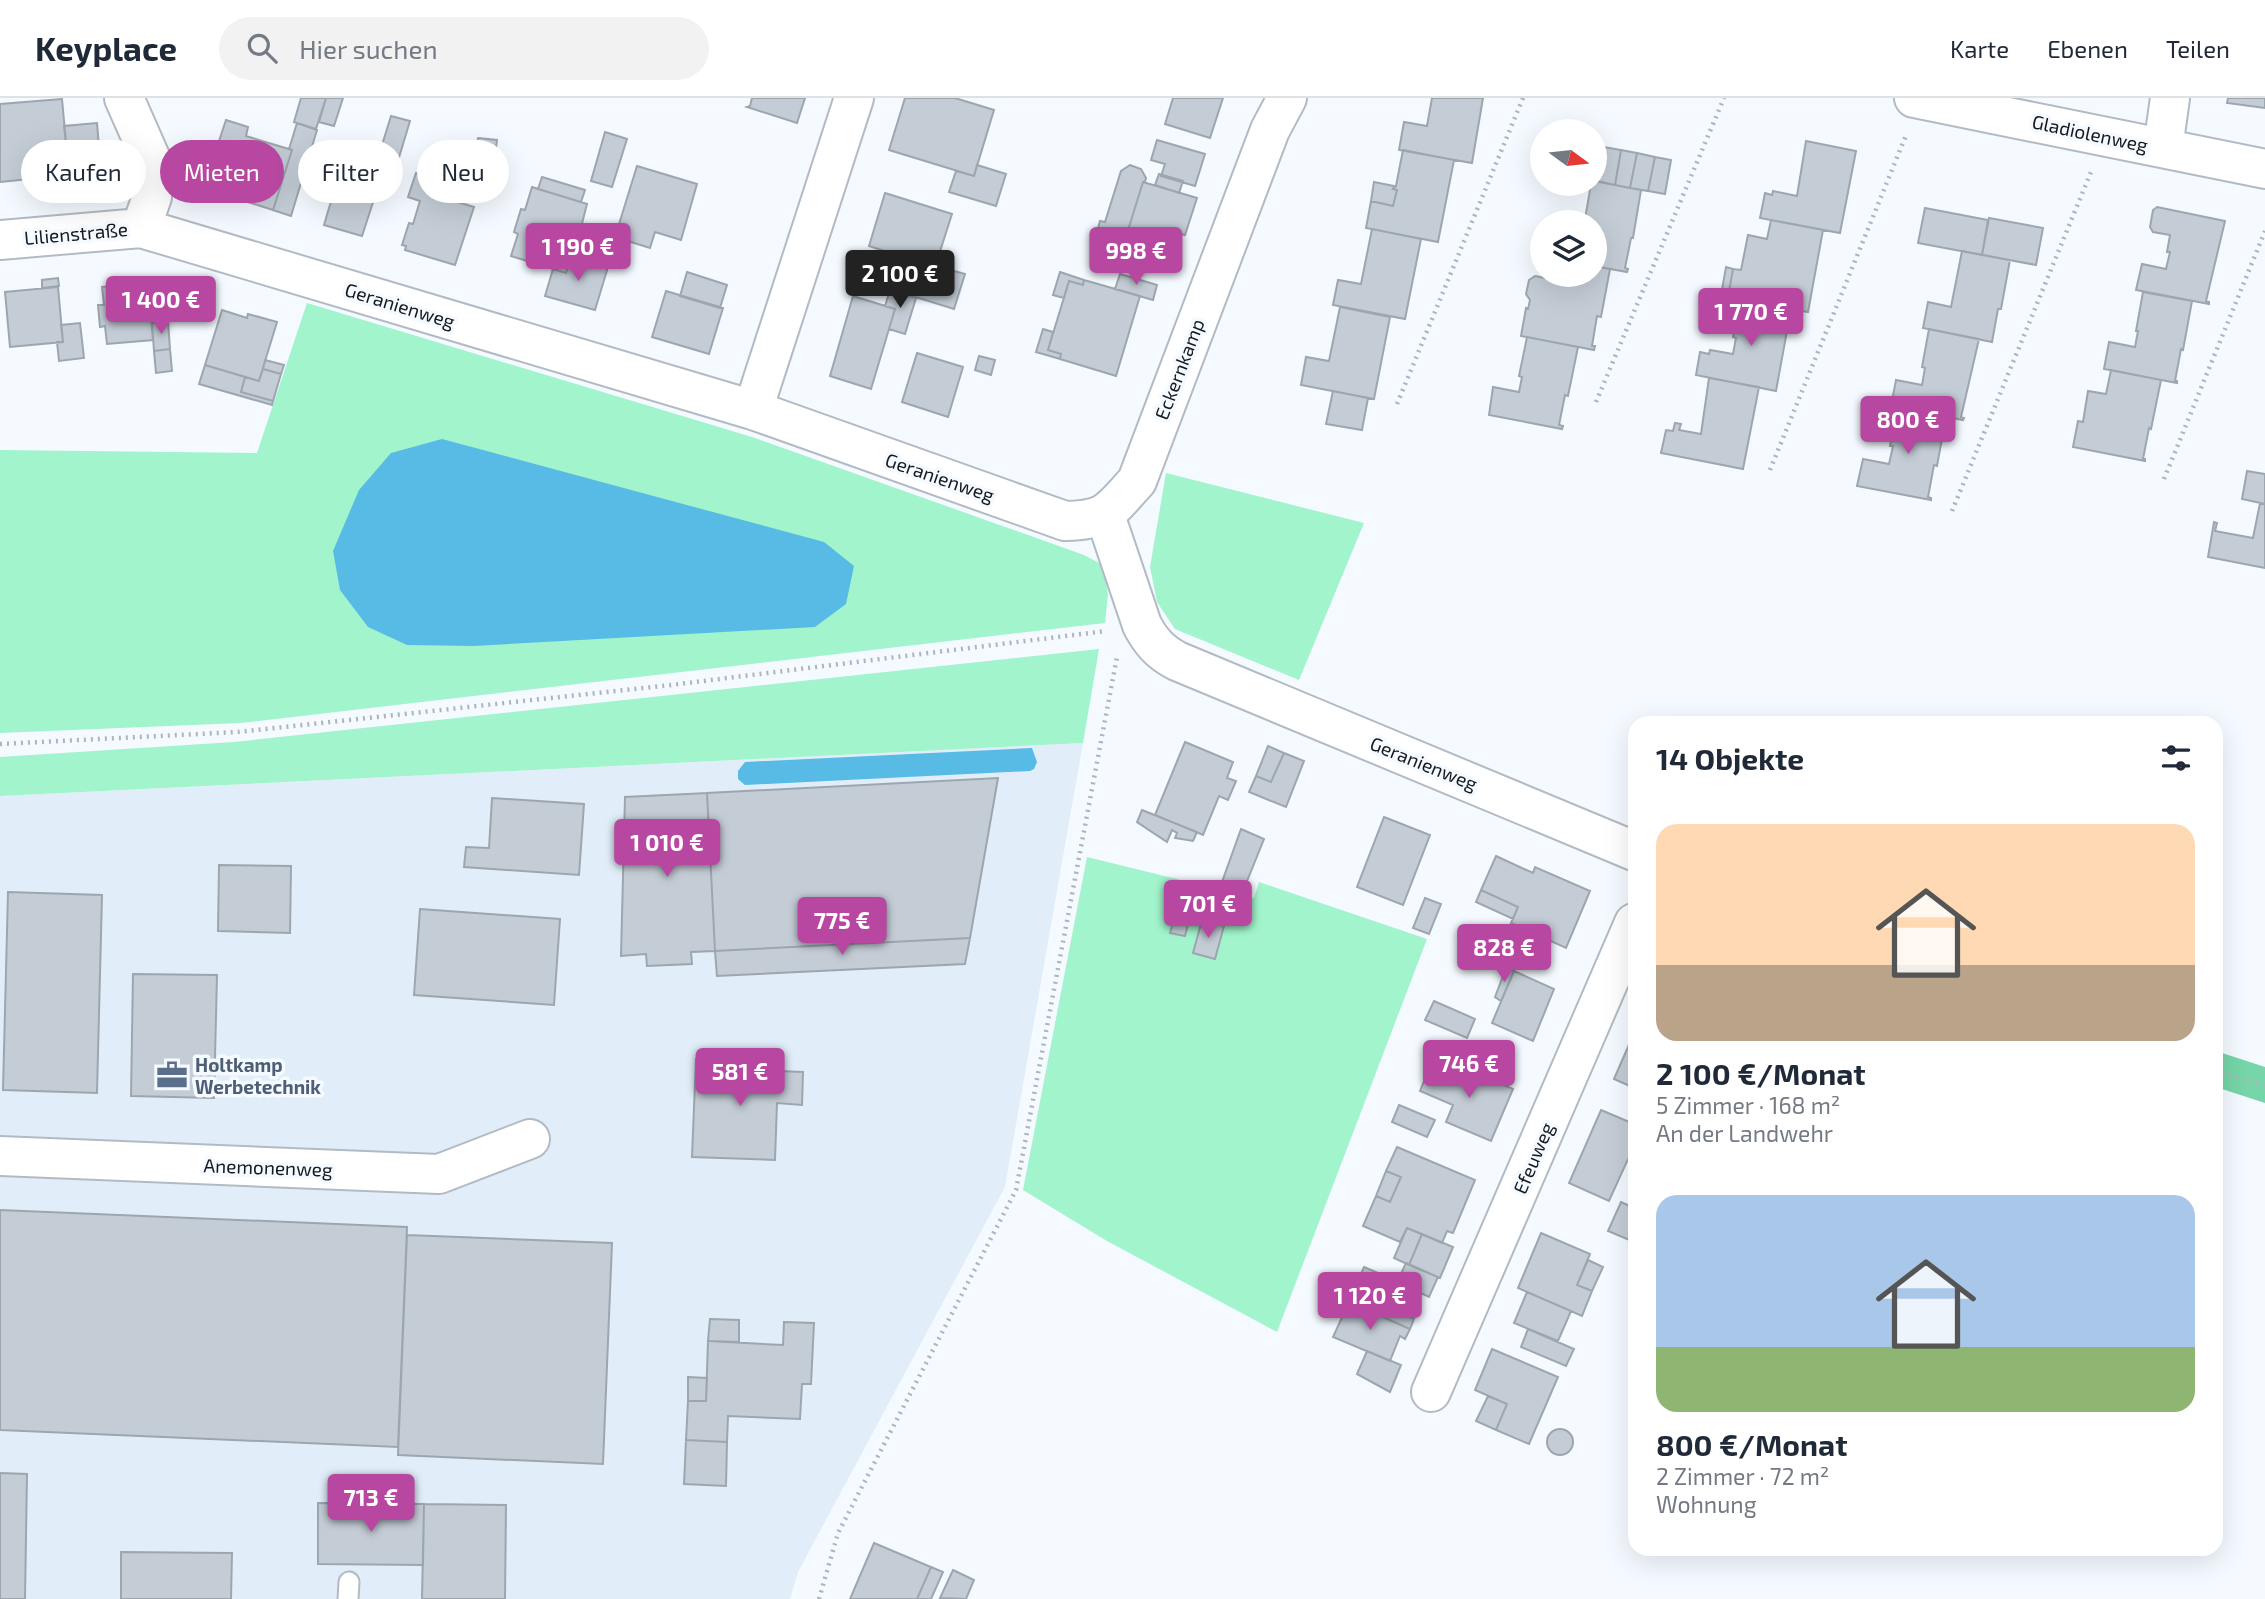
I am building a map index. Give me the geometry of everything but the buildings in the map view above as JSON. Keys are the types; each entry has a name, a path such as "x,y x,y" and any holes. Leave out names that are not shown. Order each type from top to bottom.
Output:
{"street":[{"name":"Lilienstraße","path":"0,240 141,228 152,197 150,157 124,98"},
{"path":"753,410 854,98"},
{"name":"Eckernkamp","path":"1105,515 1137,481 1270,130 1287,98"},
{"path":"2163,148 2170,98"},
{"name":"Gladiolenweg","path":"1918,99 2265,169"},
{"name":"Geranienweg","path":"141,228 753,410 1065,521 1087,521 1105,515 1142,625 1162,653 1628,848"},
{"name":"Efeuweg","path":"1431,1392 1628,937"},
{"name":"Anemonenweg","path":"0,1156 439,1174 530,1139"}],"path":[{"path":"1397,404 1523,98"},
{"path":"1596,402 1724,98"},
{"path":"1770,470 1918,99"},
{"path":"1952,511 2106,137"},
{"path":"2165,479 2265,231"},
{"path":"0,744 238,732 671,685 1114,632"},
{"path":"819,1599 838,1533 1016,1189 1119,646"},
{"path":"2223,1073 2265,1086"}],"shaded area":[{"path":"1083,743 1005,1187 798,1572 790,1599 0,1599 0,796"}],"green space":[{"path":"307,303 752,437 1084,555 1103,565 1108,594 1105,623 240,723 0,733 0,450 257,453"},
{"path":"1166,473 1364,523 1299,680 1175,629 1157,602 1150,567"},
{"path":"1099,649 1083,743 0,796 0,757 234,742"},
{"path":"1087,857 1254,898 1259,882 1427,939 1277,1332 1107,1241 1023,1190"},
{"path":"2223,1053 2265,1067 2265,1103 2223,1089"}],"water":[{"path":"442,439 824,542 854,566 846,604 815,627 474,646 407,645 368,627 340,590 333,551 359,490 391,453"},
{"path":"1032,748 1037,762 1030,771 745,785 738,779 738,771 745,762"}],"place":[{"name":"Holtkamp Werbetechnik","path":"172,1075"}]}
